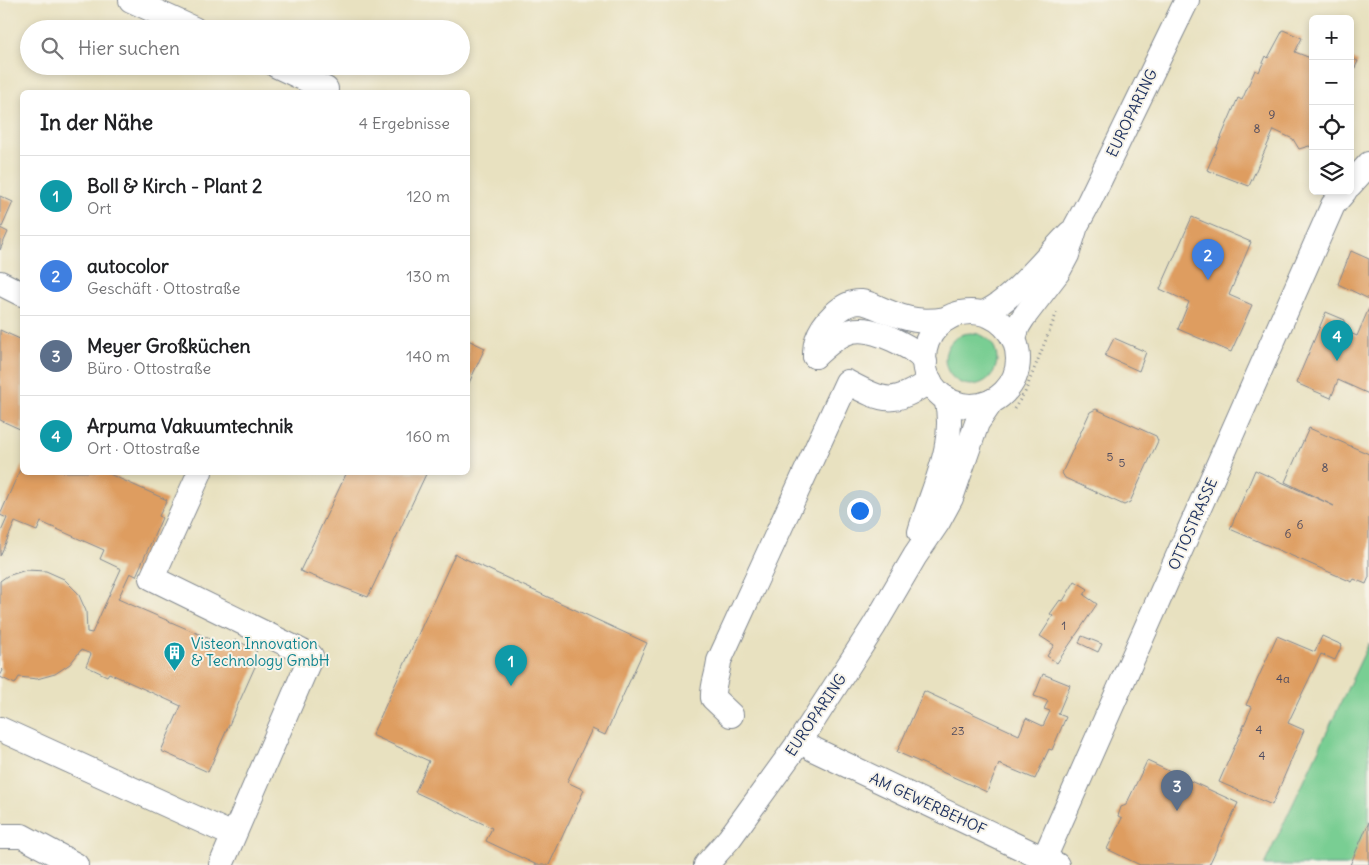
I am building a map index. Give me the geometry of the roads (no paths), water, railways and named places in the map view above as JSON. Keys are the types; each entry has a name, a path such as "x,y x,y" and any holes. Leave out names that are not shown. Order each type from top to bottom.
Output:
{"street":[{"path":"131,0 174,20"},
{"name":"EUROPARING","path":"706,865 730,839 800,741 938,522 950,498 980,415 1002,406 1007,389 1017,372 1018,352 1014,338 1018,326 1058,272 1067,255 1076,226 1090,202 1187,0"},
{"path":"296,75 326,89"},
{"path":"1354,181 1369,164"},
{"name":"OTTOSTRASSE","path":"1051,862 1333,205 1342,195"},
{"name":"EUROPARING","path":"915,556 921,530 949,442 950,423 925,352 930,336 946,319 967,312 983,313 994,308 1009,296 1076,226"},
{"path":"0,283 20,293"},
{"path":"946,319 920,322 900,317 866,303 852,303 836,313 827,322 816,341 815,356 830,342 844,334 860,330 873,331 908,346 918,354 934,381 966,406 1002,406"},
{"path":"983,313 1001,322 1014,338"},
{"path":"731,715 713,698 713,688 718,673 719,661 847,382 868,393 883,398 896,399 934,381"},
{"path":"199,475 152,578 311,656 221,865"},
{"path":"0,729 233,835"},
{"name":"AM GEWERBEHOF","path":"800,741 824,755 1051,862"},
{"path":"0,836 22,836 76,865"}],"place":[{"name":"autocolor","path":"1208,280"},
{"name":"Arpuma Vakuumtechnik","path":"1337,361"},
{"name":"Visteon Innovation & Technology GmbH","path":"175,672"},
{"name":"Boll & Kirch - Plant 2","path":"511,686"},
{"name":"Meyer Großküchen","path":"1177,811"}]}
